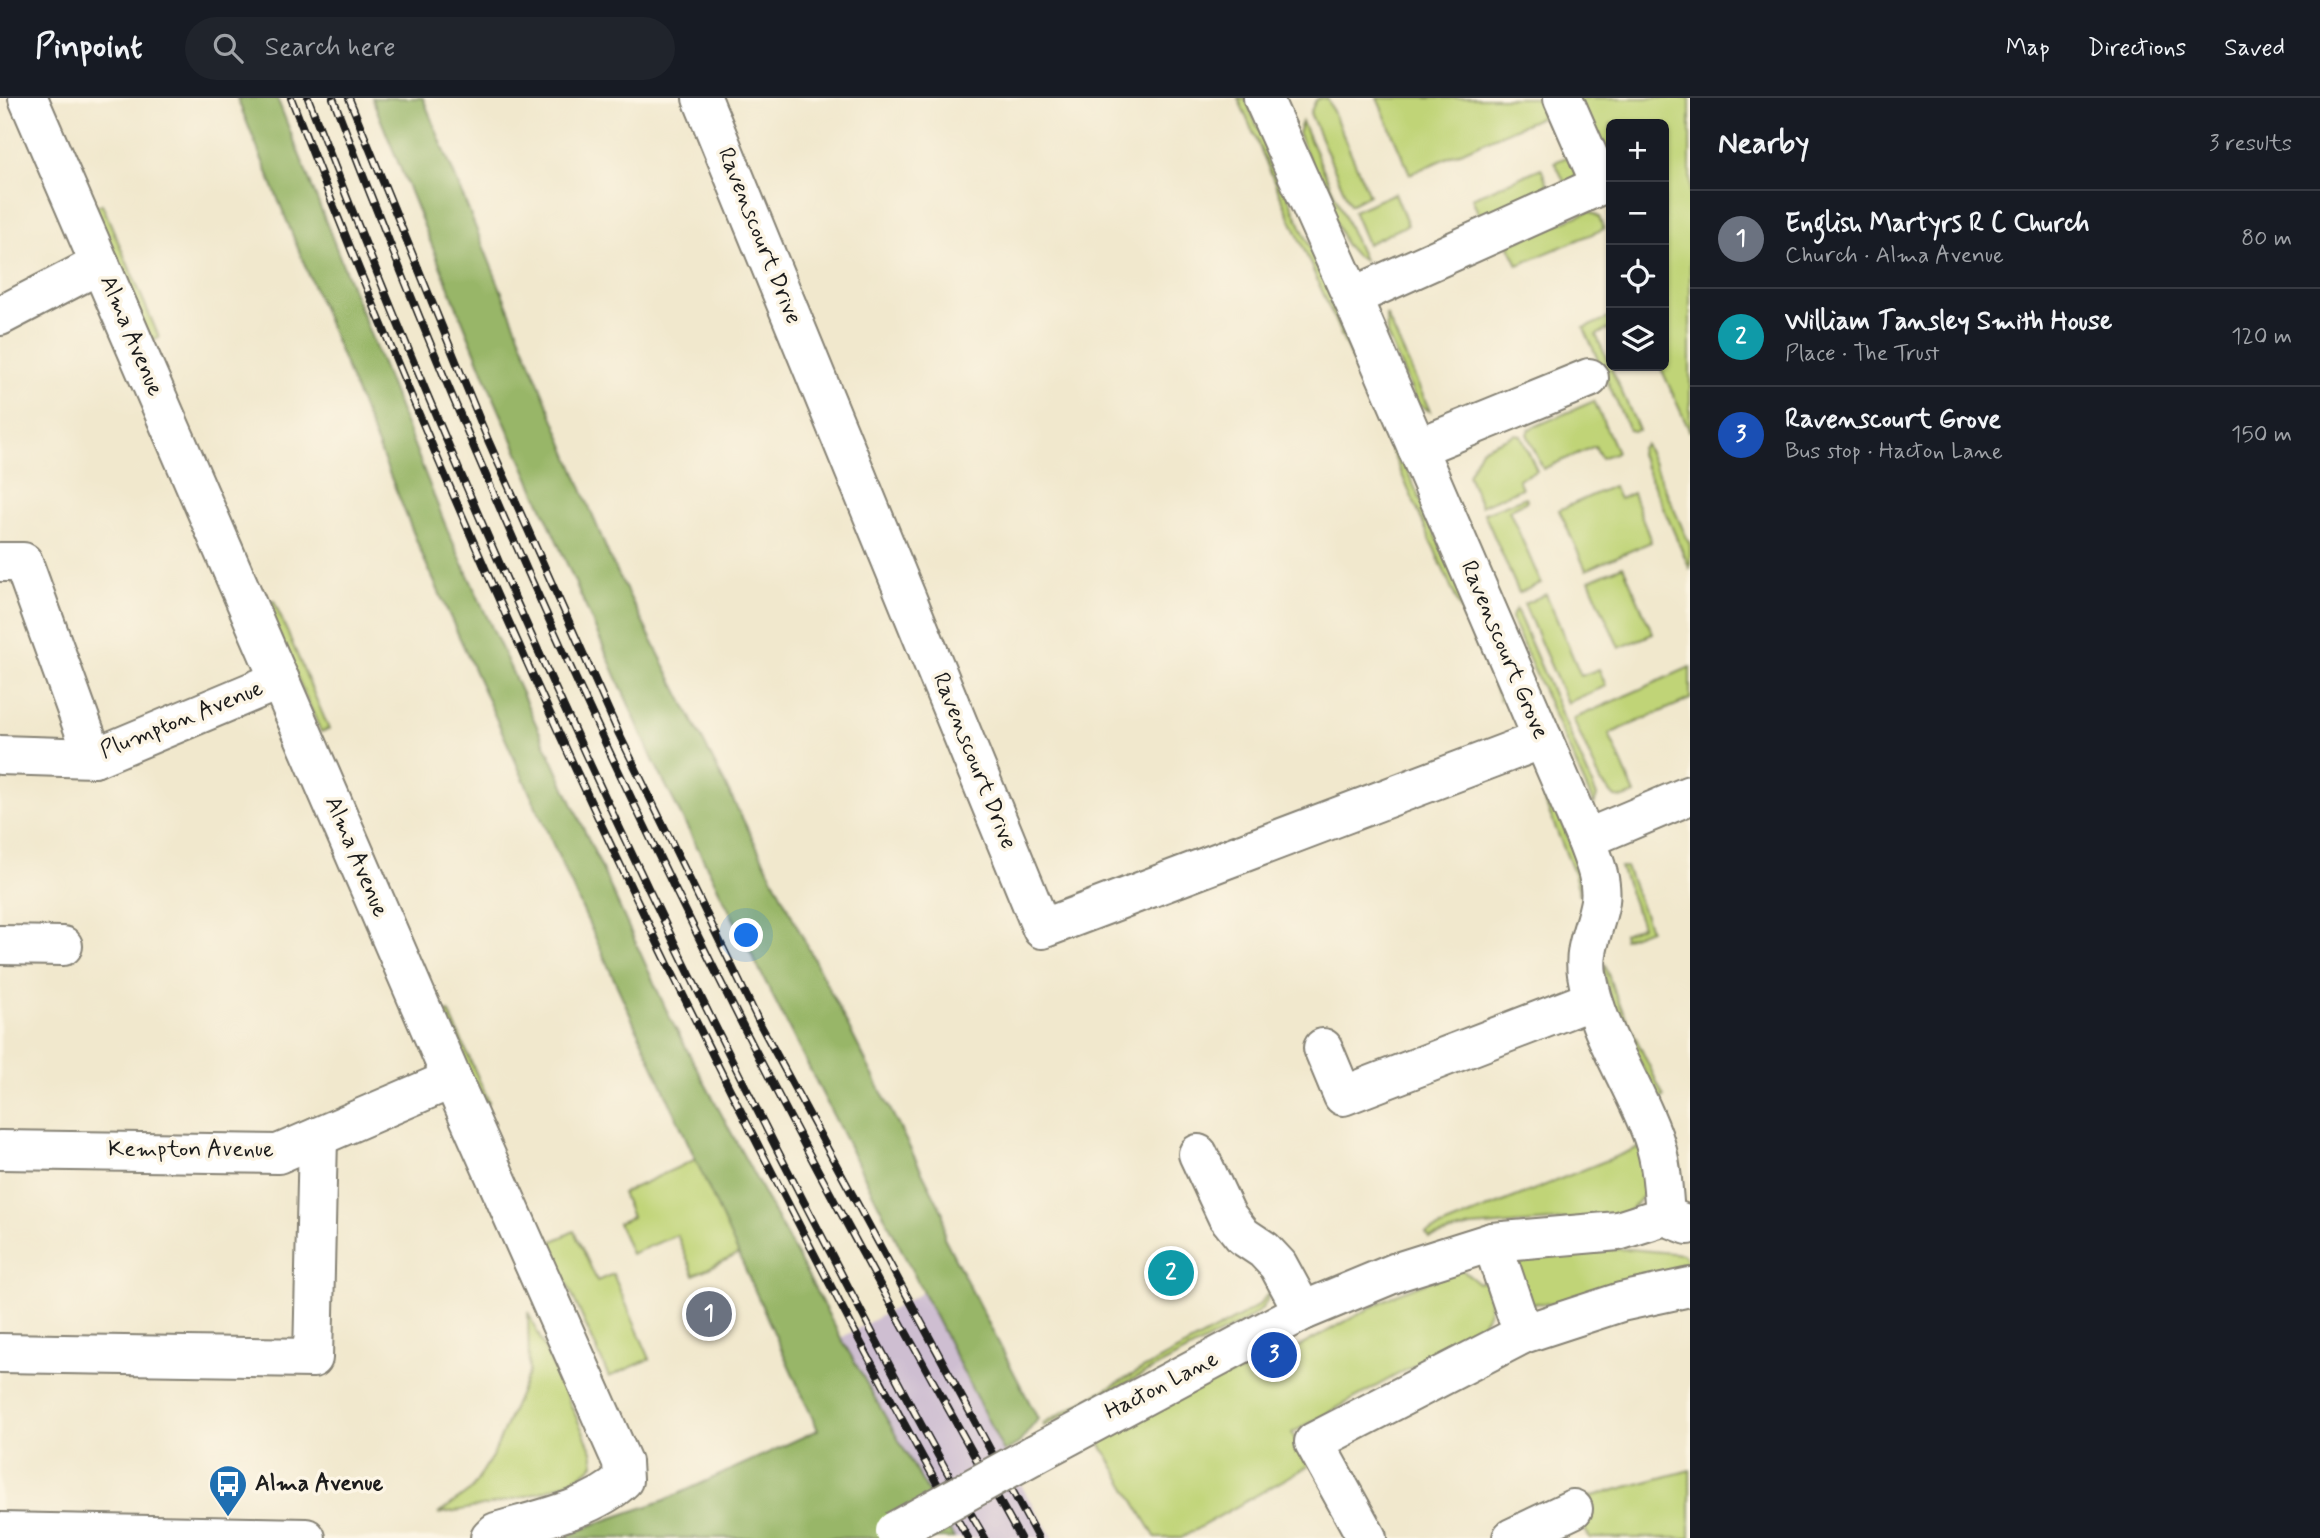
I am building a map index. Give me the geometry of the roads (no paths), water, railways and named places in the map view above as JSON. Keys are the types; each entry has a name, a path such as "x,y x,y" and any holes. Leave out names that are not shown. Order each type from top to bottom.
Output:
{"street":[{"name":"Alma Avenue","path":"28,98 452,1079 636,1465 611,1492 555,1515 496,1532 490,1538"},
{"name":"Ravenscourt Drive","path":"702,98 1042,929 1543,739"},
{"name":"Ravenscourt Grove","path":"1264,98 1418,448 1598,870 1600,900 1587,945 1586,971 1592,1000 1653,1137 1676,1165 1677,1221"},
{"path":"1352,297 1601,185 1563,98"},
{"path":"0,316 100,264"},
{"path":"1418,448 1589,378"},
{"path":"0,562 23,562 94,758"},
{"name":"Plumpton Avenue","path":"0,755 94,758 280,680"},
{"path":"1586,839 1690,795"},
{"path":"0,945 63,946"},
{"path":"1323,1048 1343,1096 1592,1000"},
{"name":"Kempton Avenue","path":"0,1150 278,1154 452,1079"},
{"path":"0,1353 313,1358 318,1137"},
{"path":"1198,1154 1227,1216 1243,1236 1264,1250 1278,1265 1303,1311"},
{"name":"Hacton Lane","path":"888,1535 1032,1454 1303,1311 1397,1272 1492,1242 1618,1231 1677,1221"},
{"path":"1492,1242 1523,1334"},
{"path":"1367,1538 1314,1442 1523,1334 1621,1302 1690,1287"},
{"path":"1512,1538 1573,1509"},
{"path":"0,1532 306,1538"}],"railway":[{"path":"291,98 345,236 459,509 580,779 643,913 775,1178 869,1359 968,1538"},
{"path":"308,98 363,239 480,518 603,793 803,1200 914,1412 985,1538"},
{"path":"333,98 476,452 633,801 745,1030 812,1158 1020,1538"},
{"path":"349,98 488,440 619,734 760,1024 1038,1538"}],"place":[{"name":"William Tansley Smith House","path":"1171,1273"},
{"name":"English Martyrs R C Church","path":"709,1314"},
{"name":"Ravenscourt Grove","path":"1274,1355"},
{"name":"Alma Avenue","path":"228,1518"}]}
